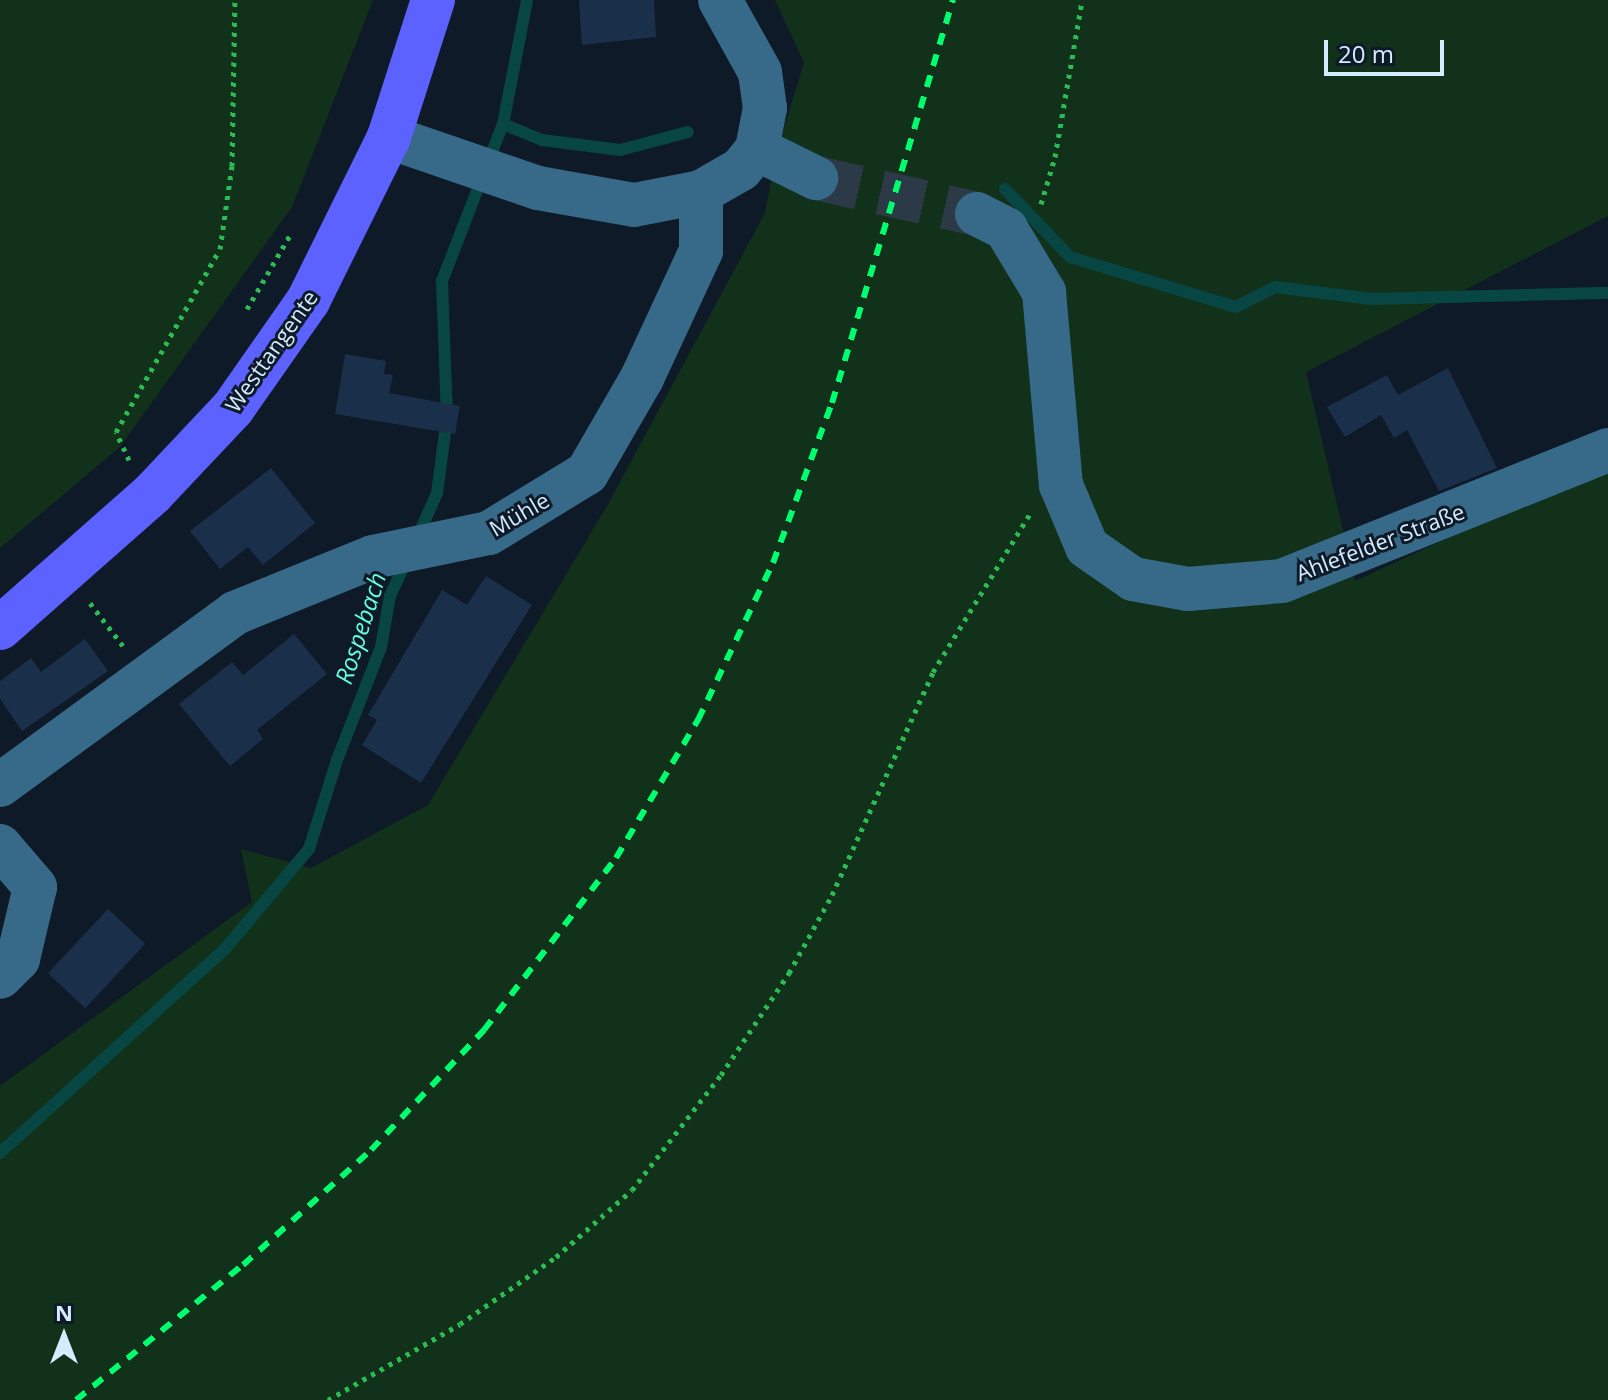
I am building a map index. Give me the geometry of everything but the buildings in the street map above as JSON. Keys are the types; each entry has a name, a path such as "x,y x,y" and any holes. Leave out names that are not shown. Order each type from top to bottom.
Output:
{"main road":[{"name":"Westtangente","path":"0,628 131,514 233,408 308,301 389,137 433,0"}],"street":[{"path":"389,137 538,188 634,205 701,192 741,169 757,149 765,108 760,72 720,0"},
{"path":"757,149 816,178"},
{"name":"Mühle","path":"0,785 135,682 235,613 373,557 433,549 489,533 587,473 642,378 701,251 701,192"},
{"name":"Ahlefelder Straße","path":"977,214 1006,229 1025,255 1044,292 1061,485 1087,547 1133,579 1188,589 1282,581 1608,450"},
{"path":"0,846 35,887 18,959 0,977"}],"path":[{"path":"140,451 130,463 116,432 220,249 232,166 235,0"},
{"path":"1025,255 1055,157 1082,0"},
{"path":"240,320 293,229"},
{"path":"328,1400 472,1316 556,1257 632,1190 721,1075 789,973 832,895 933,672 1023,521 1061,485"},
{"path":"87,599 135,682"}],"green space":[{"path":"0,0 373,0 292,207 120,447 0,548"},
{"path":"775,0 1608,0 1608,216 1306,372 1355,581 1608,464 1608,1400 0,1400 0,1086 252,902 241,849 311,868 428,805 607,506 765,213 777,150 804,63"}],"waterway":[{"name":"Rospebach","path":"417,538 437,493 447,418 442,281 503,124 527,0"},
{"path":"503,124 542,140 620,150 688,132"},
{"path":"1005,189 1070,257 1236,307 1275,287 1371,299 1608,293"},
{"name":"Rospebach","path":"0,1153 225,949 309,849 337,760 381,647 390,596 406,562"}],"tunnel":[{"path":"816,178 977,214"}],"railway":[{"path":"76,1400 243,1265 371,1150 484,1030 616,858 698,720 773,563 832,403 953,0"}]}
